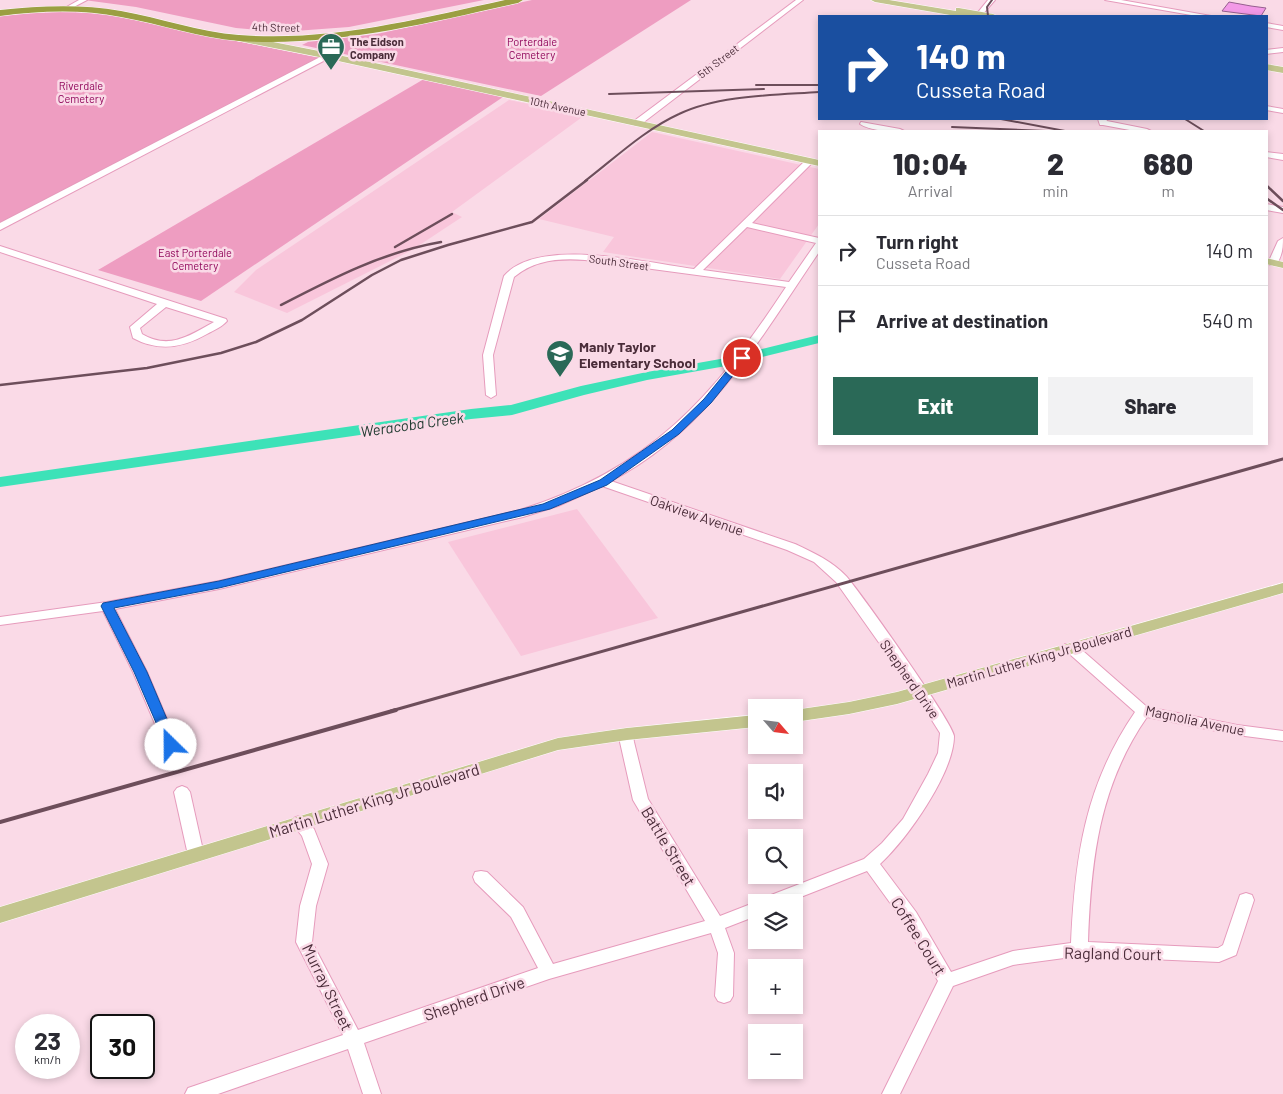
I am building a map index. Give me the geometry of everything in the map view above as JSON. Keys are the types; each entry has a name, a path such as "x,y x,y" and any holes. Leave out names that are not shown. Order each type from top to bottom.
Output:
{"highway":[{"path":"0,13 55,0"},
{"name":"4th Street","path":"72,4 237,38 281,37 354,29 493,0"},
{"name":"4th Street","path":"30,7 98,2 235,31 310,39 356,35 518,0"},
{"path":"0,6 30,7"},
{"path":"143,19 153,17 180,23 200,24"},
{"path":"297,49 293,46 295,43 310,39"}],"main road":[{"path":"875,0 963,15"},
{"path":"898,0 979,15"},
{"name":"10th Avenue","path":"281,37 290,47 297,49"},
{"name":"10th Avenue","path":"237,38 297,49 814,162"},
{"path":"1268,63 1283,66"},
{"path":"1268,67 1283,70"},
{"name":"Martin Luther King Jr Boulevard","path":"803,715 849,708 921,691 1283,588"},
{"name":"Martin Luther King Jr Boulevard","path":"0,916 558,744 627,734 748,722"}],"street":[{"name":"5th Street","path":"637,123 800,0"},
{"path":"979,15 992,0"},
{"path":"1108,0 1201,15"},
{"path":"1180,12 1186,4"},
{"path":"1268,25 1283,28"},
{"path":"1268,52 1283,50"},
{"path":"0,227 329,56"},
{"path":"1268,108 1283,111"},
{"path":"858,130 867,121 897,130"},
{"path":"1103,121 1144,130"},
{"path":"1268,154 1283,157"},
{"path":"695,273 744,224 814,162"},
{"path":"1268,207 1283,210"},
{"path":"744,224 818,243"},
{"path":"1274,263 1283,241"},
{"path":"0,621 107,606 219,585 546,507 603,482 676,432 708,401 734,370 818,244"},
{"path":"0,250 222,321 188,341 169,345 147,343 137,336 135,327 164,303"},
{"name":"South Street","path":"491,395 488,355 509,276 514,271 541,260 574,256 695,273"},
{"path":"695,273 790,285"},
{"name":"Oakview Avenue","path":"603,482 791,547 818,559 837,575 843,583"},
{"name":"Shepherd Drive","path":"792,894 870,863 888,847 908,823 945,753 948,733 921,691 843,583"},
{"path":"107,606 140,672 171,745"},
{"name":"Magnolia Avenue","path":"1070,648 1143,711 1237,730 1283,736"},
{"path":"1078,949 1085,856 1096,808 1111,763 1129,729 1143,711"},
{"name":"Battle Street","path":"627,734 627,742 641,800 716,925 726,953 724,996"},
{"path":"182,792 196,855"},
{"name":"Murray Street","path":"300,822 309,834 320,864 308,906 304,942 354,1039 372,1094"},
{"name":"Coffee Court","path":"870,863 910,917 947,980 892,1094"},
{"path":"481,877 517,912 549,972"},
{"name":"Ragland Court","path":"947,980 1014,958 1078,949 1219,955 1230,950 1246,900"},
{"name":"Shepherd Drive","path":"194,1094 549,972 716,925 748,912"}],"shaded area":[{"path":"509,100 585,115 452,212 462,217 412,250 287,313 234,292 256,270"},
{"path":"652,132 818,169 818,225 780,279 603,252 614,237 539,219"},
{"path":"577,509 658,618 521,656 448,542"}],"green space":[{"path":"84,0 484,0 349,27 281,32 236,28 136,7"},
{"name":"Porterdale Cemetery","path":"532,0 691,0 541,96 302,45 308,42 377,34"},
{"name":"Riverdale Cemetery","path":"78,11 105,14 320,58 0,224 0,14"},
{"name":"East Porterdale Cemetery","path":"424,79 503,97 201,301 98,270"}],"building":[{"path":"1229,2 1266,8 1262,15 1222,11"}],"waterway":[{"name":"Weracoba Creek","path":"0,482 471,414 512,410 581,391 647,376 726,362 818,339"}],"railway":[{"path":"988,15 987,7 992,0"},
{"path":"756,85 818,85"},
{"path":"609,94 764,89"},
{"path":"585,181 654,128 694,108 729,99 818,92"},
{"path":"1006,120 1060,130"},
{"path":"1187,120 1202,130"},
{"path":"952,127 1022,130"},
{"path":"0,385 147,368 221,353 256,342 302,320 372,275 401,260 532,222 587,180"},
{"path":"1268,187 1283,201"},
{"path":"1268,199 1283,210"},
{"path":"395,247 452,214"},
{"path":"281,305 339,276 379,259 420,246 441,242"},
{"path":"391,711 1283,459"},
{"path":"0,822 396,710"}],"place":[{"name":"The Eidson Company","path":"331,71"},
{"name":"Manly Taylor Elementary School","path":"560,378"}],"route":[{"path":"171,745 140,672 107,606 219,585 546,507 603,482 676,432 708,401 742,358"}]}
